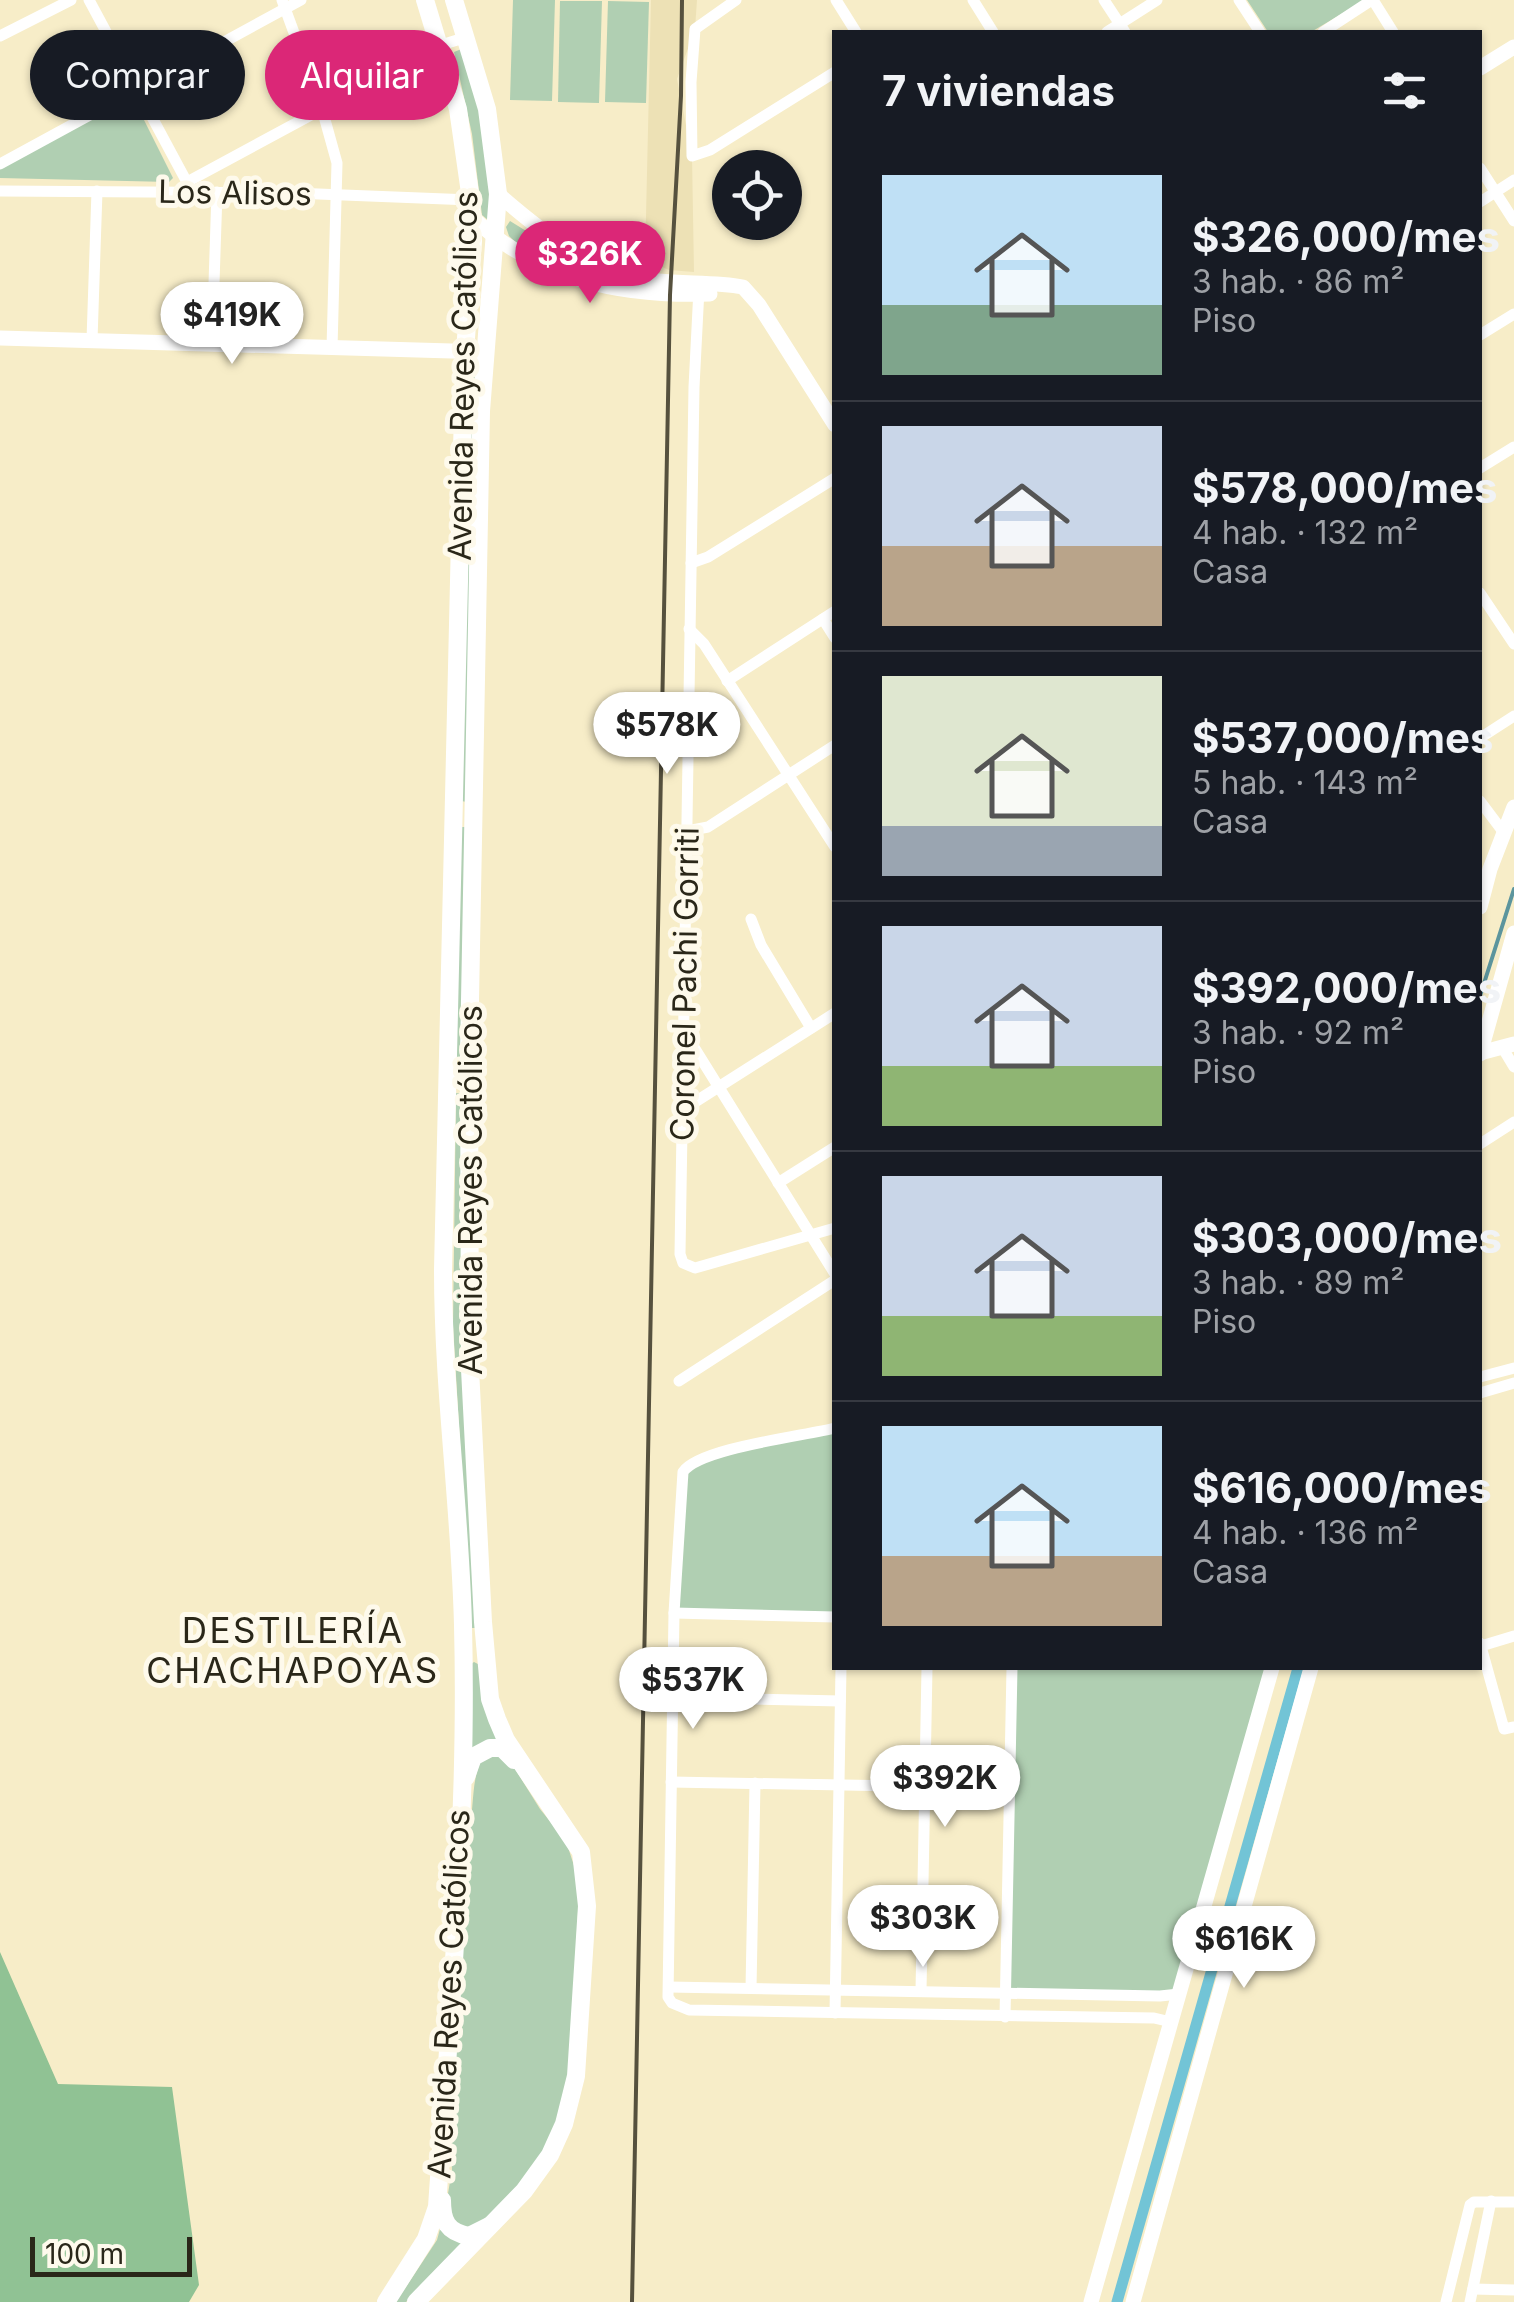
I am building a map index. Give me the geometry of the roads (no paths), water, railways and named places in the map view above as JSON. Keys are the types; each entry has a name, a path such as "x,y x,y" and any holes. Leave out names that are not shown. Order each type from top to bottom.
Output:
{"main road":[{"name":"Avenida Reyes Católicos","path":"425,0 436,30"},
{"name":"Avenida Reyes Católicos","path":"416,2302 524,2191 550,2155 564,2124 576,2076 586,1878 581,1852 506,1740 490,1699 470,1369 469,1054 481,411 498,194 486,108 454,0"},
{"path":"1482,67 1514,46"},
{"name":"Avenida Reyes Católicos","path":"386,2302 426,2239 437,2207 461,1821 463,1624 444,1324 465,350 472,208 459,116"},
{"path":"498,194 554,240 597,264 635,277 699,289"},
{"path":"472,208 496,239 538,266 592,284 646,294 743,287 832,420"},
{"path":"0,338 486,352"},
{"path":"1485,872 1514,807"},
{"path":"1482,1046 1514,932"},
{"path":"1482,1052 1508,1045"},
{"path":"1092,2302 1271,1670"},
{"path":"1133,2302 1311,1670"},
{"path":"461,1821 467,1770 473,1758 490,1748 507,1751 554,1812"},
{"path":"444,2130 442,2205 446,2226 468,2236 492,2224"}],"street":[{"path":"0,36 71,0"},
{"path":"89,0 105,30"},
{"path":"241,30 284,4 301,0"},
{"path":"736,0 695,29 690,82 692,156 710,150 832,74"},
{"path":"836,0 855,30"},
{"path":"972,0 992,30"},
{"path":"1104,0 1122,28 1157,0"},
{"path":"1239,0 1259,30"},
{"path":"1326,30 1373,0 1393,30"},
{"path":"284,4 293,30"},
{"path":"459,39 467,37"},
{"path":"0,164 84,120"},
{"path":"154,120 190,187 303,120"},
{"path":"325,120 337,163 338,194 332,348"},
{"path":"1482,171 1514,221"},
{"path":"1482,201 1514,180"},
{"name":"Los Alisos","path":"0,191 190,187 218,192 338,194 472,208"},
{"path":"92,340 97,191"},
{"path":"212,344 218,192"},
{"name":"Coronel Pachi Gorriti","path":"699,289 689,629 680,1254 682,1262 694,1268 811,1234"},
{"path":"1482,334 1514,314"},
{"path":"1482,467 1514,447"},
{"path":"691,563 708,558 832,480"},
{"path":"1482,598 1514,644"},
{"path":"728,681 832,613"},
{"path":"823,619 832,633"},
{"path":"689,629 728,681 832,844"},
{"path":"1482,737 1514,716"},
{"path":"686,831 708,828 832,747"},
{"path":"1482,804 1504,833"},
{"path":"751,919 811,1028"},
{"path":"684,1109 832,1015"},
{"path":"684,1032 832,1272"},
{"path":"1508,1045 1514,1066"},
{"path":"1482,1143 1514,1122"},
{"path":"778,1184 832,1149"},
{"path":"811,1234 832,1229"},
{"path":"679,1381 832,1279"},
{"path":"1482,1376 1514,1368"},
{"path":"1482,1392 1514,1383"},
{"path":"832,1429 770,1440 687,1466 680,1502 674,1613 669,1987 672,2003 689,2010 1154,2018 1171,2022"},
{"path":"674,1613 832,1617"},
{"path":"1482,1644 1514,1636"},
{"path":"1482,1651 1504,1730 1514,1726"},
{"path":"835,2013 841,1670"},
{"path":"921,1991 927,1670"},
{"path":"1005,2017 1012,1670"},
{"path":"672,1697 840,1702"},
{"path":"672,1782 1009,1788"},
{"path":"751,1988 755,1783"},
{"path":"669,1987 1179,1994"},
{"path":"1491,2201 1471,2296 1514,2290"},
{"path":"1446,2302 1466,2211 1474,2202 1514,2202"}],"waterway":[{"path":"1482,990 1514,889"},
{"path":"1117,2302 1297,1670"}],"railway":[{"path":"632,2302 670,295 682,0"}],"district":[{"name":"DESTILERÍA CHACHAPOYAS","path":"293,1651"}]}
